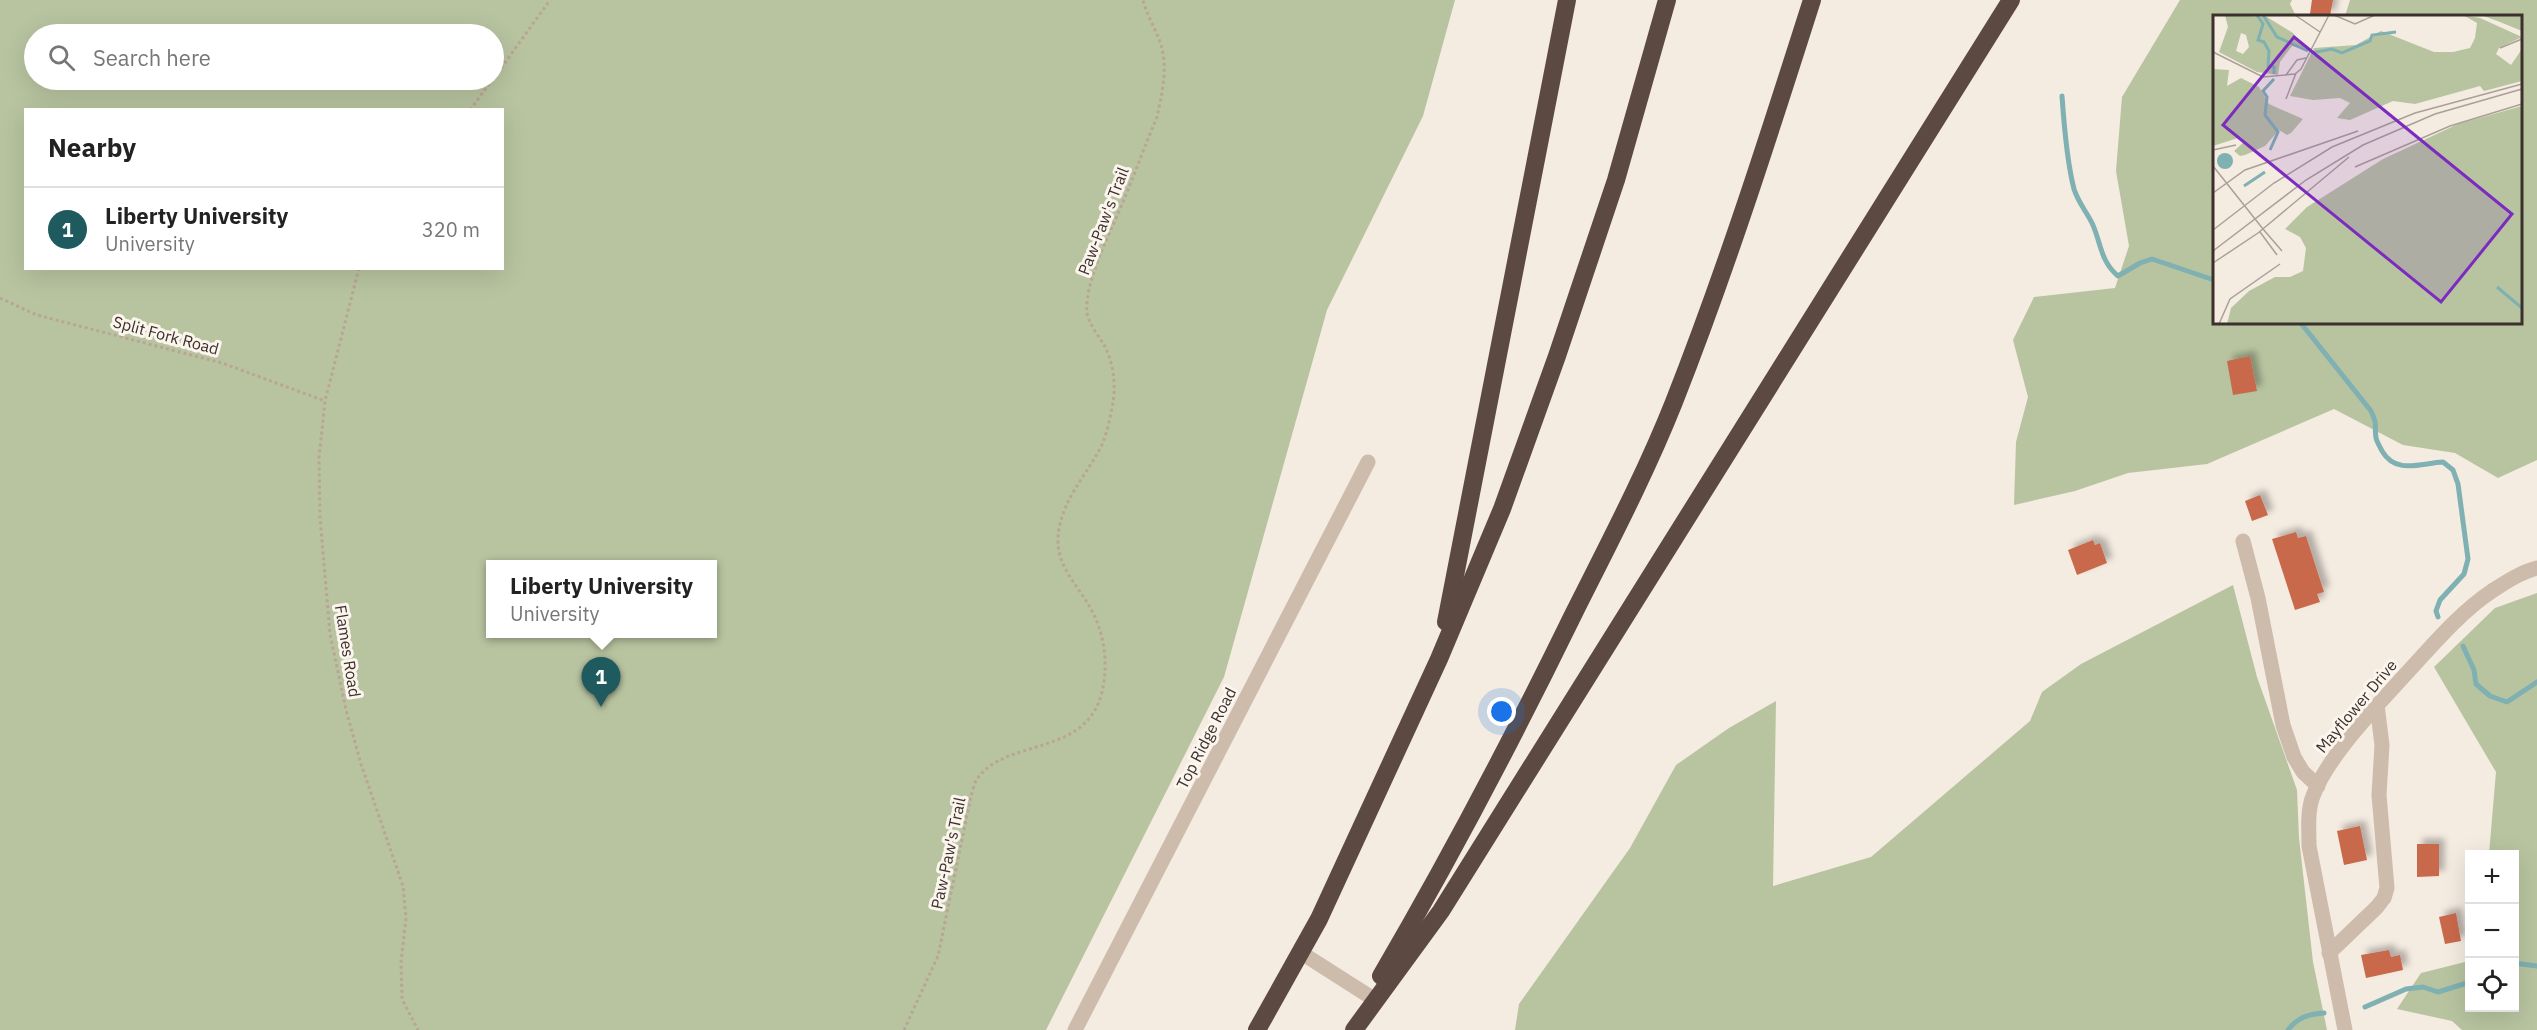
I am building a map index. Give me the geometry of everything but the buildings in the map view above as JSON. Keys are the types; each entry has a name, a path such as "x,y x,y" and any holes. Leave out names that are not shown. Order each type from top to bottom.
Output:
{"highway":[{"path":"1438,659 1567,0"},
{"path":"1257,1030 1319,919 1438,659 1502,509 1557,356 1616,180 1667,0"},
{"path":"1352,1030 1369,996 1443,870 1513,738 1644,472 1674,402 1736,235 1812,0"},
{"path":"1352,1030 1447,902 2011,0"}],"street":[{"name":"Top Ridge Road","path":"1075,1030 1368,462"},
{"path":"2243,542 2258,598 2283,725 2294,757 2303,772 2318,786"},
{"name":"Mayflower Drive","path":"2345,1030 2309,846 2309,815 2313,796 2325,773 2377,705 2442,634 2491,591 2537,568"},
{"path":"2329,953 2377,907 2384,898 2387,888 2379,795 2382,745 2377,705"},
{"path":"1300,952 1369,996"}],"path":[{"path":"504,64 550,0"},
{"name":"Paw-Paw's Trail","path":"904,1030 938,956 971,796 977,779 990,767 1005,759 1056,740 1087,722 1102,691 1104,655 1097,620 1068,575 1060,558 1058,540 1062,512 1099,452 1113,401 1112,365 1087,315 1088,298 1098,263 1161,100 1164,65 1162,47 1143,0"},
{"path":"471,108 485,90"},
{"name":"Flames Road","path":"358,270 325,401 320,458 320,517 330,634 346,710 361,764 403,886 406,918 401,962 402,999 418,1030"},
{"name":"Split Fork Road","path":"0,298 37,315 222,363 325,401"}],"green space":[{"path":"0,0 1455,0 1423,116 1327,310 1224,677 1046,1030 0,1030"},
{"path":"2180,0 2292,0 2290,4 2296,15 2213,15 2213,324 2522,324 2522,15 2345,15 2350,0 2537,0 2537,460 2498,478 2455,453 2403,445 2334,409 2207,464 2128,473 2075,491 2014,505 2016,442 2028,397 2013,340 2034,297 2115,288 2129,246 2116,171 2122,97"},
{"path":"2233,585 2257,677 2297,790 2299,838 2313,962 2327,1030 1515,1030 1519,1004 1630,848 1676,765 1729,728 1776,701 1773,886 1871,857 2030,721 2042,692 2081,664"},
{"path":"2537,593 2537,1030 2462,1030 2452,1021 2397,1009 2421,973 2465,962 2465,1012 2519,1012 2519,850 2489,850 2496,772 2434,667 2495,608"}],"waterway":[{"path":"2062,96 2074,189 2092,223 2104,258 2112,270 2118,276 2152,259 2213,280"},
{"path":"2302,324 2371,411 2375,422 2376,440 2388,458 2394,463 2410,466 2443,462 2453,470 2458,484 2468,559 2464,574 2440,600 2436,611 2438,617"},
{"path":"2463,646 2474,670 2476,684 2490,696 2507,702 2537,682"},
{"path":"2519,964 2537,966"},
{"path":"2365,1007 2406,989 2423,987 2438,992 2465,984"},
{"path":"2288,1030 2304,1017 2324,1013"}],"place":[{"name":"Liberty University","path":"601,707"}]}
